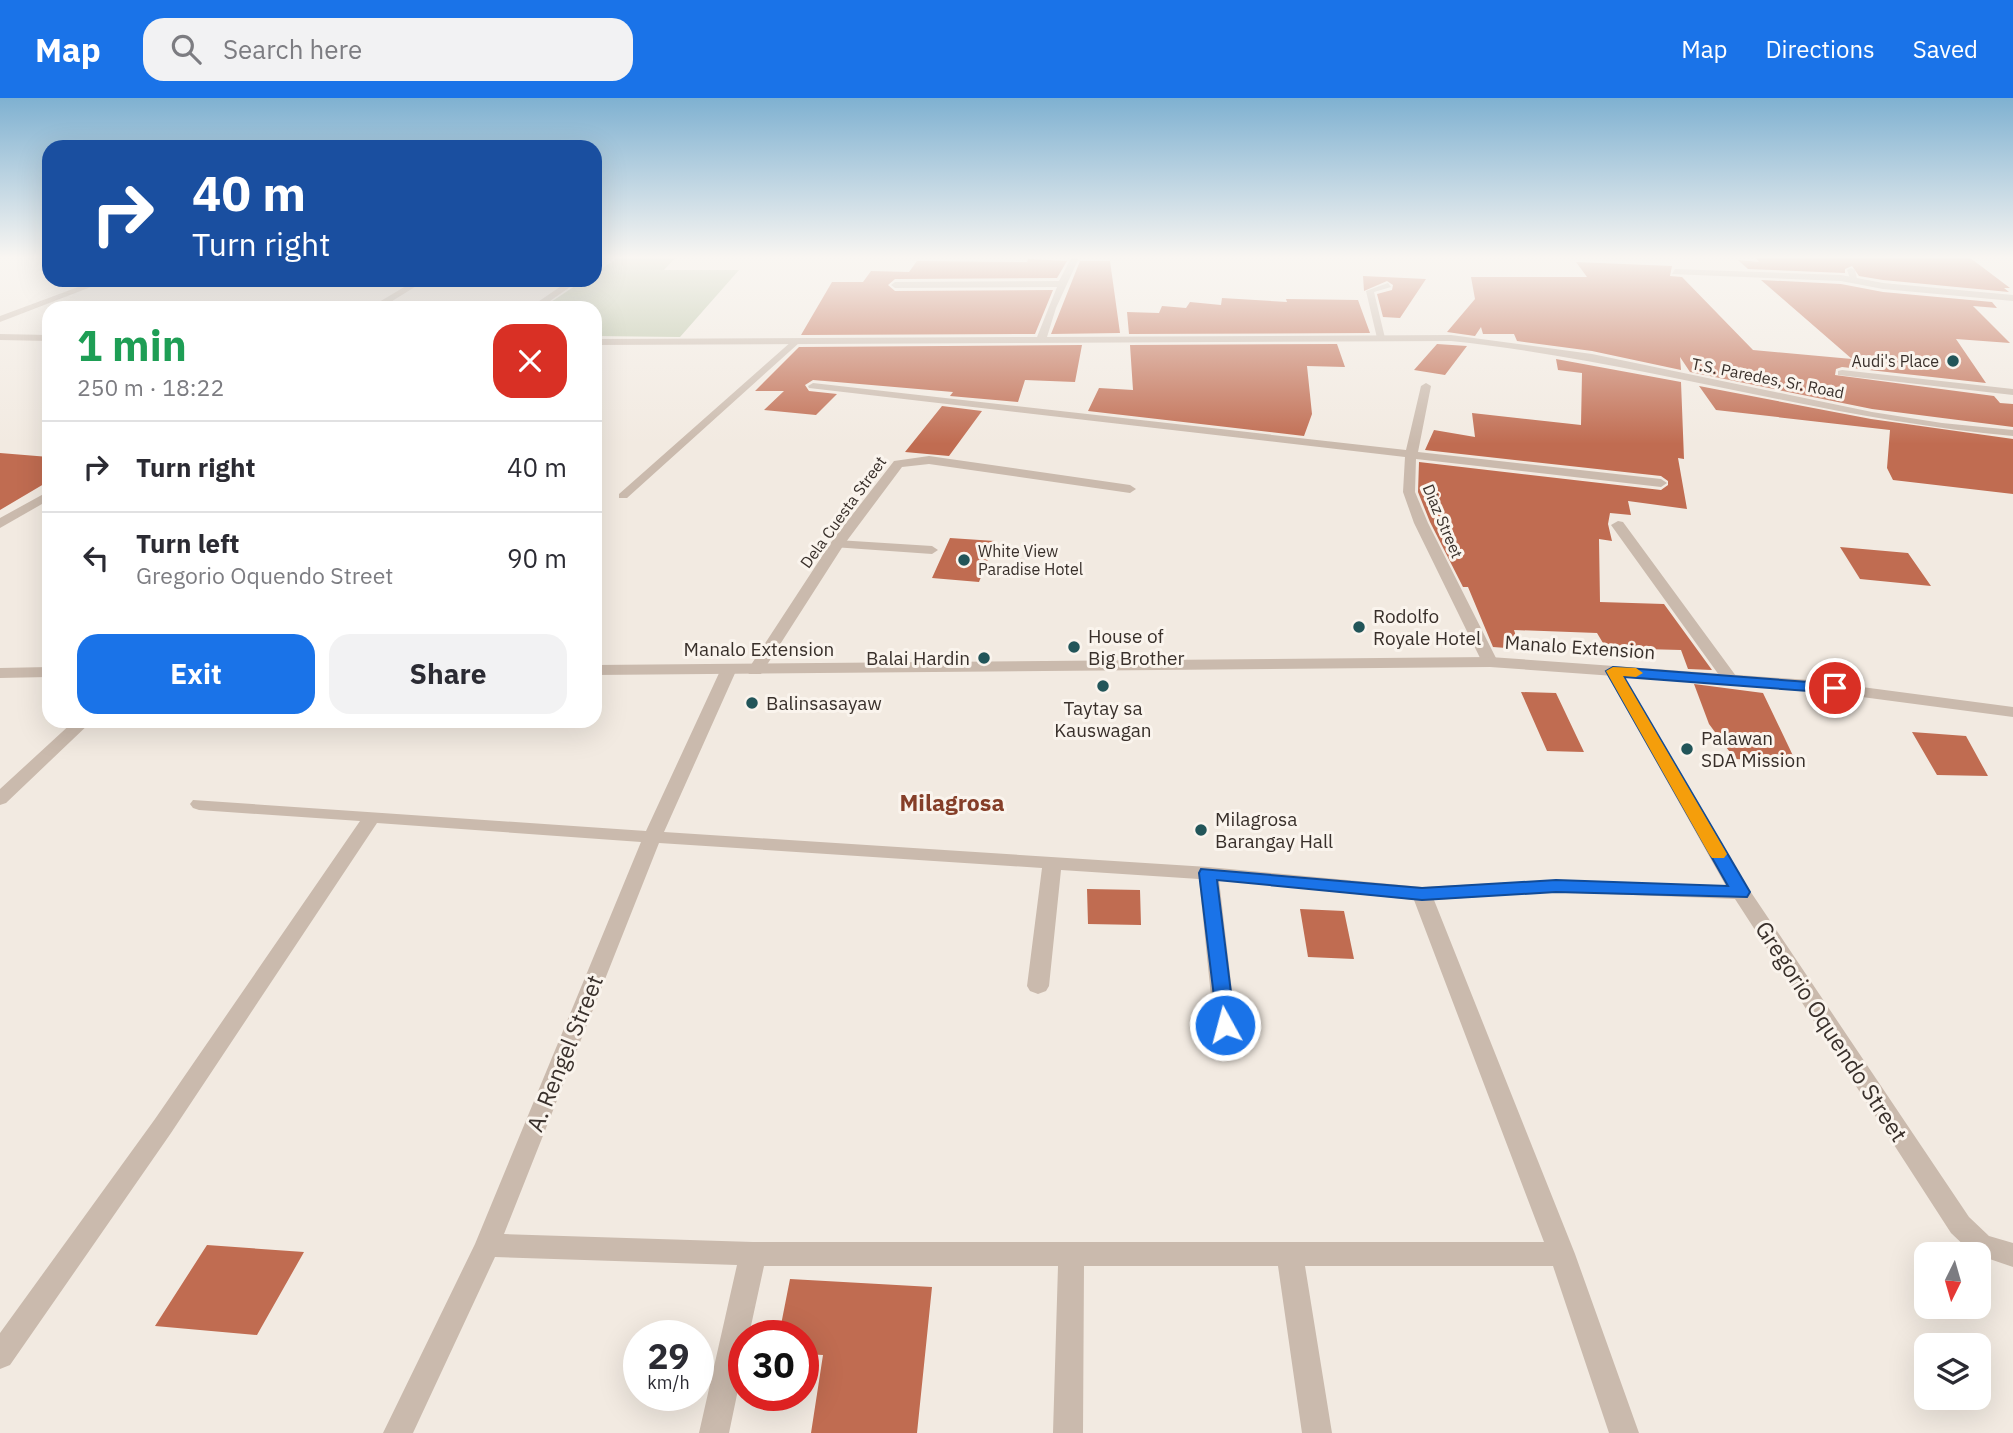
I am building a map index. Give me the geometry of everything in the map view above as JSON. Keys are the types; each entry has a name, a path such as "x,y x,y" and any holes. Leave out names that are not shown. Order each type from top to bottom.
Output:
{"street":[{"path":"1041,341 1049,319"},
{"path":"0,337 42,338"},
{"name":"T.S. Paredes, Sr. Road","path":"602,342 1451,338 1523,346 1915,423 2013,433"},
{"path":"1842,373 2013,392"},
{"path":"813,386 1661,483"},
{"name":"Diaz Street","path":"1426,386 1414,455 1408,470 1409,492 1421,523 1490,662"},
{"name":"Dela Cuesta Street","path":"755,671 838,544 892,469 905,461 983,466 1130,489"},
{"path":"0,524 42,499"},
{"path":"1618,525 1730,679"},
{"name":"Manalo Extension","path":"602,670 755,671 1490,662 1809,685 2013,712"},
{"path":"0,673 42,670"},
{"name":"A. Rengel Street","path":"398,1433 486,1245 652,837 728,671"},
{"name":"Gregorio Oquendo Street","path":"1613,671 1741,892 1960,1225 1981,1245 2013,1255"},
{"path":"0,799 76,728"},
{"path":"199,804 1208,873 1422,894 1556,886 1741,892"},
{"path":"0,1356 171,1114 372,817"},
{"path":"1038,986 1052,864"},
{"path":"1208,873 1225,1025"},
{"path":"1422,894 1562,1254 1624,1433"},
{"path":"486,1245 753,1254 1562,1254"},
{"path":"1069,1433 1071,1252"},
{"path":"714,1433 753,1254"},
{"path":"1290,1256 1317,1433"}],"lane":[{"path":"1377,319 1381,338"},
{"path":"623,496 795,343"},
{"path":"838,544 932,550"}],"green space":[{"path":"602,319 696,319 680,337 602,336"}],"building":[{"path":"810,319 1041,319 1035,334 801,335"},
{"path":"1057,319 1118,319 1120,333 1051,334"},
{"path":"1128,319 1365,319 1370,333 1129,334"},
{"path":"1458,319 1723,319 1753,350 1852,359 1806,319 1986,319 2010,343 1956,339 1986,383 1842,367 1836,369 1835,375 1994,396 2000,403 2013,404 2013,427 1872,409 1690,372 1680,357 1681,370 1592,351 1517,341 1514,334 1483,334 1481,327 1475,336 1447,332"},
{"path":"1337,344 1345,367 1307,366 1312,414 1304,436 1088,411 1099,388 1133,390 1130,345"},
{"path":"1437,344 1467,346 1445,375 1414,370"},
{"path":"1082,345 1075,382 1025,380 1018,402 950,396 953,392 813,380 805,385 809,391 837,394 816,415 764,410 784,391 755,391 799,347"},
{"path":"1556,359 1681,382 1684,459 1678,458 1687,509 1628,501 1631,515 1610,513 1608,524 1612,541 1599,539 1600,602 1664,604 1712,670 1688,669 1681,650 1606,648 1597,633 1514,630 1520,649 1493,647 1468,587 1463,587 1430,522 1418,492 1419,462 1661,490 1668,485 1668,481 1661,476 1425,450 1434,430 1475,437 1472,413 1581,425 1582,373 1558,370"},
{"path":"1699,386 1871,419 2013,439 2013,494 1893,480 1887,468 1890,430 1716,410"},
{"path":"942,406 982,411 949,456 905,452"},
{"path":"0,453 42,456 42,485 0,510"},
{"name":"White View Paradise Hotel","path":"950,538 995,541 979,582 932,578"},
{"path":"1840,547 1908,553 1931,586 1860,579"},
{"path":"1694,684 1763,693 1796,762 1735,759 1709,724"},
{"path":"1521,692 1556,693 1584,752 1547,751"},
{"path":"1912,732 1966,736 1988,776 1937,775"},
{"path":"1087,889 1140,890 1141,925 1088,924"},
{"path":"1300,909 1344,911 1354,959 1308,957"},
{"path":"207,1245 304,1252 257,1335 155,1326"},
{"path":"790,1279 932,1287 917,1433 811,1433 814,1411 819,1411 819,1381 823,1355 819,1355 819,1320 782,1320"}],"slow traffic":[{"path":"1636,673 1613,671 1718,854"}],"place":[{"name":"Audi's Place","path":"1953,361"},
{"name":"White View Paradise Hotel","path":"964,560"},
{"name":"Rodolfo Royale Hotel","path":"1359,627"},
{"name":"House of Big Brother","path":"1074,647"},
{"name":"Balai Hardin","path":"984,658"},
{"name":"Taytay sa Kauswagan","path":"1103,686"},
{"name":"Balinsasayaw","path":"752,703"},
{"name":"Palawan SDA Mission","path":"1687,749"},
{"name":"Milagrosa Barangay Hall","path":"1201,830"}],"district":[{"name":"Milagrosa","path":"952,802"}],"route":[{"path":"1225,1025 1208,873 1422,894 1556,886 1741,892 1613,671 1835,688"}]}
